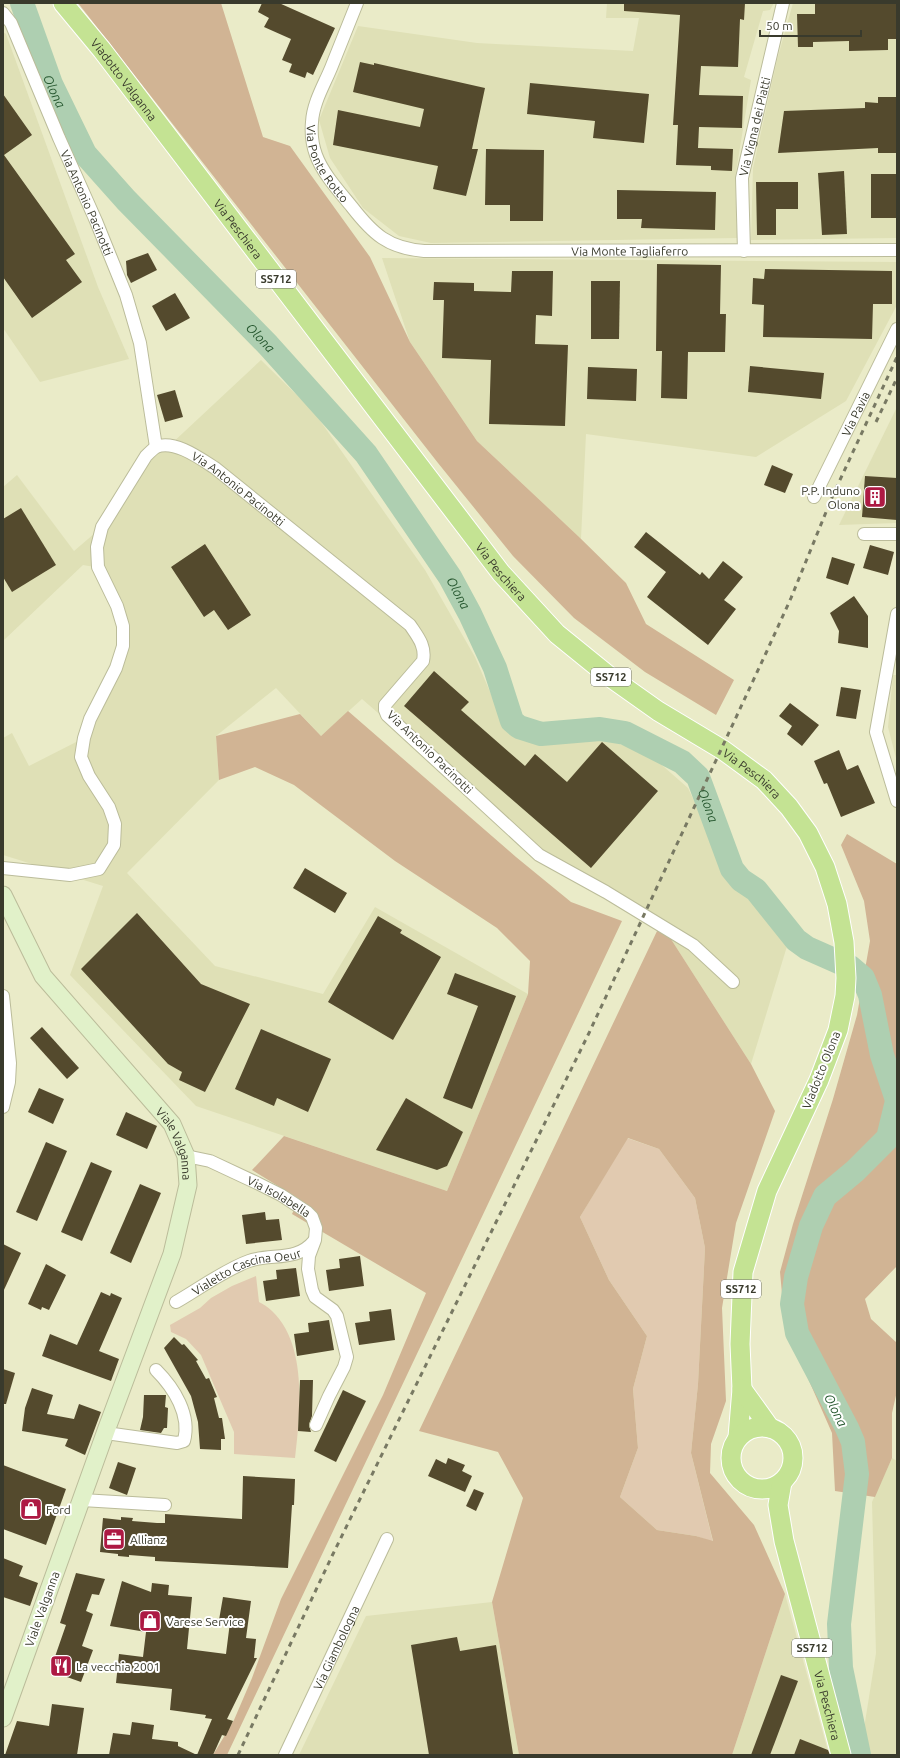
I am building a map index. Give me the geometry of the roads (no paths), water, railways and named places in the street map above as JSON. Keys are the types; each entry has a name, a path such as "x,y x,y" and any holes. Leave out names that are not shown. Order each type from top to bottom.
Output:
{"main road":[{"name":"Viadotto Valganna","path":"63,3 102,50 184,158"},
{"name":"Via Peschiera","path":"184,158 501,573 552,628 616,681 658,711 717,746 749,768 764,780 789,807 808,833 824,867 837,904 844,942"},
{"name":"Viale Valganna","path":"3,895 43,976 172,1124 186,1156 188,1185 172,1254 82,1500 6,1698 3,1718"},
{"name":"Viadotto Olona","path":"767,1191 819,1080 836,1035 845,996 846,955 844,942"},
{"name":"Via Peschiera","path":"767,1191 743,1272 740,1344 742,1389 738,1437 732,1446 730,1456 731,1466 735,1475 767,1508 784,1541"},
{"name":"Via Peschiera","path":"742,1389 770,1428 784,1436 790,1443 793,1456 792,1464 789,1473 782,1482 778,1505 784,1541 841,1755"},
{"path":"738,1437 752,1428 770,1428"},
{"path":"742,1483 752,1488 762,1489 773,1487 782,1482"}],"street":[{"name":"Via Ponte Rotto","path":"357,3 318,98 312,120 312,129 314,147 320,164 368,228"},
{"name":"Via Vigna dei Piatti","path":"744,252 742,178 783,3"},
{"name":"Via Antonio Pacinotti","path":"3,13 11,23 59,138 96,220 126,295 140,343 156,447 168,446 186,450 215,468 410,625 422,642 425,652 423,661 386,705 384,710 387,715 539,855 606,892 693,945 734,982"},
{"name":"Via Monte Tagliaferro","path":"368,228 393,245 424,251 744,252 897,250"},
{"name":"Via Pavia","path":"814,497 897,329"},
{"path":"3,868 70,875 99,869 114,845 115,824 109,807 89,776 81,757 84,738 90,719 116,668 123,646 123,626 117,606 98,567 97,547 102,527 146,456 156,447"},
{"path":"864,534 897,534"},
{"path":"897,614 876,732 897,801"},
{"path":"3,996 10,1063 9,1082 3,1107"},
{"name":"Via Isolabella","path":"186,1156 210,1161 281,1195 312,1217 316,1228 315,1240 309,1256 308,1269 312,1290 315,1297 333,1310 337,1316 347,1357 344,1367 316,1425"},
{"name":"Vialetto Cascina Oeur","path":"176,1302 244,1264 257,1259 299,1254 308,1248 315,1240"},
{"path":"106,1433 177,1443 184,1441 186,1434 178,1400 166,1381 156,1370"},
{"path":"82,1500 165,1505"},
{"name":"Via Giambologna","path":"285,1755 387,1539"}],"waterway":[{"name":"Olona","path":"22,3 51,84 85,154 126,200 268,345 366,454 450,577 470,614 495,668 512,721 519,727 541,734 600,729 625,733 682,762 698,777 732,869 741,880 756,890 796,940 807,948 850,967 863,978 870,995 882,1055 897,1100"},
{"name":"Olona","path":"859,1755 841,1668 839,1624 857,1474 853,1442 797,1333 792,1304 796,1277 811,1226 825,1196 855,1171 888,1138 897,1101"}],"railway":[{"path":"238,1755 332,1556 589,1033 766,653 791,598 833,495 897,357"},
{"path":"876,422 897,378"}],"place":[{"name":"P.P. Induno Olona","path":"875,497"},
{"name":"Ford","path":"31,1509"},
{"name":"Allianz","path":"114,1539"},
{"name":"Varese Service","path":"150,1621"},
{"name":"La vecchia 2001","path":"61,1666"}]}
